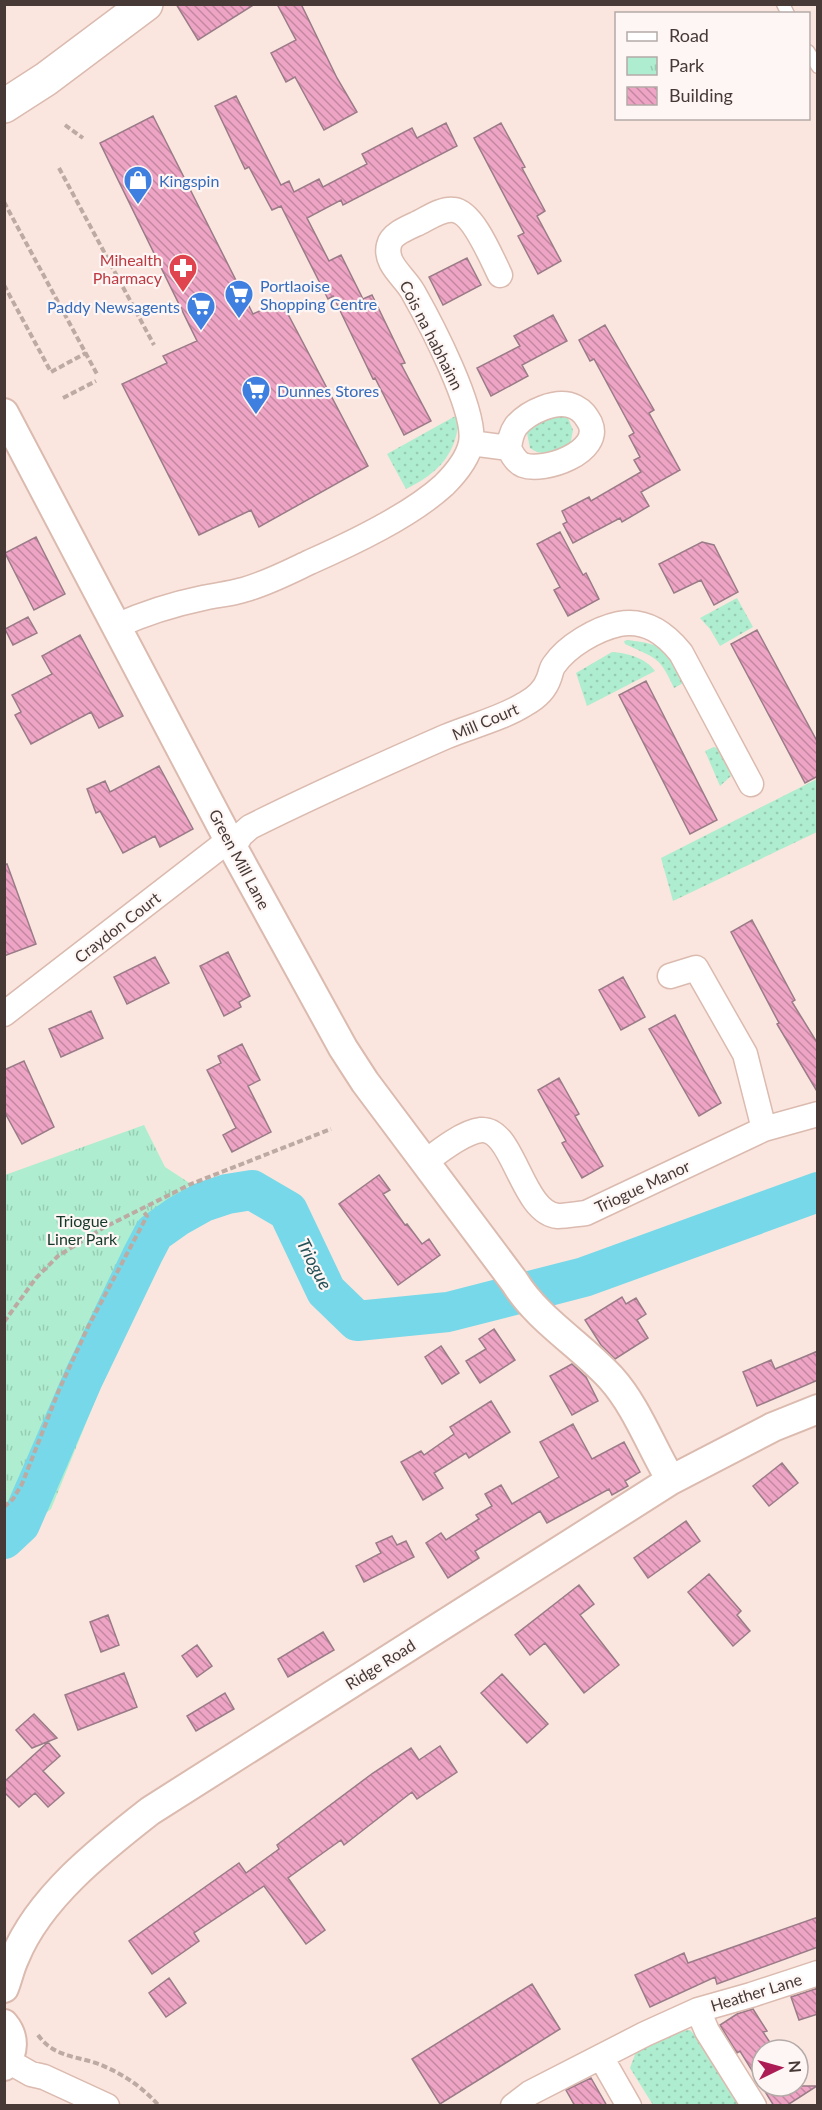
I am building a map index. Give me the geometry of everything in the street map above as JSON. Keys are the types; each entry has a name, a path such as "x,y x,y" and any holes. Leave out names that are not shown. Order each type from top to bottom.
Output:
{"main road":[{"path":"4,106 46,79 146,4"}],"street":[{"name":"Cois na habhainn","path":"471,443 470,422 465,399 412,290 392,264 388,248 390,242 410,227 447,210 456,210 465,214 475,227 500,275"},
{"name":"Green Mill Lane","path":"4,412 231,844 343,1048 389,1117 514,1281 525,1299 539,1314 571,1339 620,1388 671,1480"},
{"path":"117,626 201,599 244,590 356,541 419,503 442,486 458,470 471,443 509,448"},
{"name":"Mill Court","path":"231,844 250,827 324,790 523,705 544,688 552,668 566,652 590,636 620,624 638,624 656,628 681,652 751,784"},
{"name":"Craydon Court","path":"4,1014 231,844"},
{"path":"670,976 696,968 745,1054 764,1129"},
{"name":"Triogue Manor","path":"424,1162 469,1133 483,1129 498,1136 537,1205 556,1216 586,1213 764,1129 818,1114"},
{"name":"Ridge Road","path":"4,1988 15,1956 45,1907 110,1842 150,1811 671,1480 773,1427 818,1409"},
{"name":"Heather Lane","path":"754,2106 707,2031 698,2010 818,1973"},
{"path":"513,2106 530,2093 645,2034 698,2010"},
{"path":"4,2024 11,2035 13,2046 6,2063 44,2077 107,2106"},
{"path":"601,2057 629,2106"}],"lane":[{"path":"810,54 818,67"}],"path":[{"path":"65,124 83,138"},
{"path":"59,168 154,345"},
{"path":"4,202 86,353 97,378 63,398"},
{"path":"4,285 51,372 86,353"},
{"path":"4,1322 36,1278 58,1256 103,1228 228,1168 332,1129"},
{"path":"4,1507 13,1499 22,1484 59,1390 88,1327 147,1216 142,1210"},
{"path":"36,2032 42,2041 57,2053 95,2063 128,2078 159,2106"}],"green space":[{"path":"459,414 455,440 444,460 428,476 406,489 387,454"},
{"path":"557,414 568,418 573,430 570,446 544,453 530,448 527,433 536,423"},
{"path":"737,598 753,627 720,646 700,618"},
{"path":"624,641 650,644 664,650 675,662 685,682 674,688 660,664 650,656 625,644"},
{"path":"612,652 636,657 655,671 587,706 576,673"},
{"path":"714,747 720,749 731,776 720,786 705,751"},
{"path":"817,779 817,832 673,901 661,858"},
{"name":"Triogue Liner Park","path":"144,1125 165,1167 191,1184 168,1206 161,1239 51,1509 5,1545 5,1175"},
{"path":"690,2030 699,2040 740,2105 653,2105 630,2068 636,2052 682,2031"}],"building":[{"path":"176,4 255,4 198,40"},
{"path":"277,4 301,4 337,78 357,112 324,130 295,77 286,82 271,53 296,40"},
{"path":"236,96 281,185 289,181 294,192 319,179 323,187 367,164 362,154 412,128 417,138 446,123 457,146 343,205 341,200 307,218 329,261 341,255 363,299 372,295 405,363 401,364 431,421 404,435 375,378 373,379 333,296 328,299 281,206 272,210 249,167 245,169 215,106"},
{"name":"Portlaoise Shopping Centre","path":"153,116 253,314 281,301 368,466 259,527 251,510 199,535 122,384 167,363 163,356 197,341 100,143"},
{"path":"501,123 545,211 537,216 561,261 538,274 518,236 524,233 474,138"},
{"path":"467,258 481,285 443,305 429,277"},
{"path":"553,315 567,341 522,365 528,376 491,396 477,368 520,346 514,336"},
{"path":"605,325 654,410 649,413 680,470 641,492 649,506 622,522 620,518 573,543 563,524 567,522 562,511 589,497 591,501 641,472 634,460 640,457 629,436 634,433 594,359 590,361 579,340"},
{"path":"560,532 583,575 586,573 599,599 568,616 554,590 560,587 537,544"},
{"path":"36,537 65,594 34,610 5,553"},
{"path":"702,542 714,545 738,592 714,605 701,580 674,593 659,564"},
{"path":"28,617 37,633 13,645 5,629"},
{"path":"757,630 818,743 818,776 805,783 731,644"},
{"path":"80,635 123,716 99,728 91,712 31,744 15,715 21,712 12,695 52,674 42,656"},
{"path":"646,681 717,820 690,834 619,695"},
{"path":"159,766 193,829 160,847 155,836 123,853 100,811 96,813 87,789 105,781 110,792"},
{"path":"7,864 36,944 4,956 4,865"},
{"path":"752,920 795,1000 792,1002 818,1044 818,1093 777,1024 779,1023 731,932"},
{"path":"228,952 250,996 239,1002 241,1007 224,1016 200,966"},
{"path":"155,957 169,983 127,1004 114,977"},
{"path":"623,977 645,1017 621,1030 599,990"},
{"path":"91,1011 103,1038 61,1057 49,1029"},
{"path":"675,1015 721,1103 699,1116 649,1029"},
{"path":"242,1044 260,1080 248,1086 271,1132 232,1152 223,1135 236,1128 207,1070 221,1063 218,1056"},
{"path":"24,1061 54,1127 22,1144 4,1111 4,1070"},
{"path":"559,1078 579,1114 575,1116 603,1166 582,1178 562,1143 566,1141 538,1090"},
{"path":"379,1175 390,1190 383,1194 405,1225 407,1224 422,1244 429,1239 440,1255 398,1285 339,1204"},
{"path":"622,1297 626,1304 636,1298 646,1314 637,1320 648,1338 615,1359 601,1345 585,1320"},
{"path":"494,1329 515,1360 480,1383 466,1361 486,1349 479,1339"},
{"path":"441,1346 459,1373 442,1384 425,1357"},
{"path":"818,1351 818,1380 757,1406 743,1372 771,1360 775,1369"},
{"path":"572,1364 586,1377 598,1401 572,1415 550,1376"},
{"path":"491,1401 510,1432 469,1458 466,1453 434,1473 443,1488 423,1500 401,1462 421,1451 424,1455 454,1434 450,1427"},
{"path":"573,1424 592,1459 624,1442 640,1472 625,1481 628,1486 612,1495 609,1489 547,1523 540,1511 475,1551 479,1558 448,1578 426,1543 441,1533 446,1540 479,1519 476,1515 492,1506 485,1494 501,1485 512,1504 559,1477 540,1442"},
{"path":"782,1463 798,1483 769,1506 753,1486"},
{"path":"686,1521 700,1541 648,1578 634,1558"},
{"path":"392,1536 397,1545 406,1541 414,1557 364,1582 356,1566 381,1553 376,1543"},
{"path":"709,1574 741,1611 737,1615 750,1631 733,1646 688,1592"},
{"path":"579,1585 594,1604 580,1615 619,1665 584,1693 545,1643 530,1655 515,1635"},
{"path":"108,1615 119,1645 101,1652 90,1622"},
{"path":"323,1632 334,1650 288,1677 278,1659"},
{"path":"197,1645 212,1666 197,1677 182,1656"},
{"path":"124,1673 137,1707 78,1730 65,1695"},
{"path":"502,1674 548,1724 527,1743 481,1693"},
{"path":"225,1693 234,1709 196,1731 187,1716"},
{"path":"34,1714 57,1738 32,1748 16,1730"},
{"path":"48,1742 60,1756 43,1771 64,1793 48,1807 35,1793 19,1807 4,1792 4,1782"},
{"path":"440,1746 457,1772 417,1799 412,1792 344,1845 341,1840 288,1878 325,1930 306,1944 264,1886 194,1933 199,1941 152,1974 129,1941 239,1863 246,1873 279,1849 277,1845 373,1773 411,1748 419,1760"},
{"path":"818,1917 818,1947 717,1984 715,1977 650,2007 635,1975 684,1953 688,1963"},
{"path":"169,1978 186,2003 166,2017 149,1993"},
{"path":"532,1984 560,2029 440,2104 412,2059"},
{"path":"818,1988 818,2014 799,2020 791,1997"},
{"path":"753,2009 767,2031 763,2032 767,2038 750,2038 750,2067 740,2051 737,2053 720,2025 737,2014"},
{"path":"591,2078 607,2106 575,2106 566,2090"},
{"path":"769,2098 798,2098 786,2106 774,2106"}],"waterway":[{"name":"Triogue","path":"4,1539 20,1524 83,1379 154,1233 203,1202 227,1194 252,1190 288,1211 326,1291 357,1321 448,1312 584,1277 818,1192"}],"place":[{"name":"Kingspin","path":"138,206"},
{"name":"Mihealth Pharmacy","path":"183,294"},
{"name":"Portlaoise Shopping Centre","path":"239,320"},
{"name":"Paddy Newsagents","path":"201,332"},
{"name":"Dunnes Stores","path":"256,416"}]}
